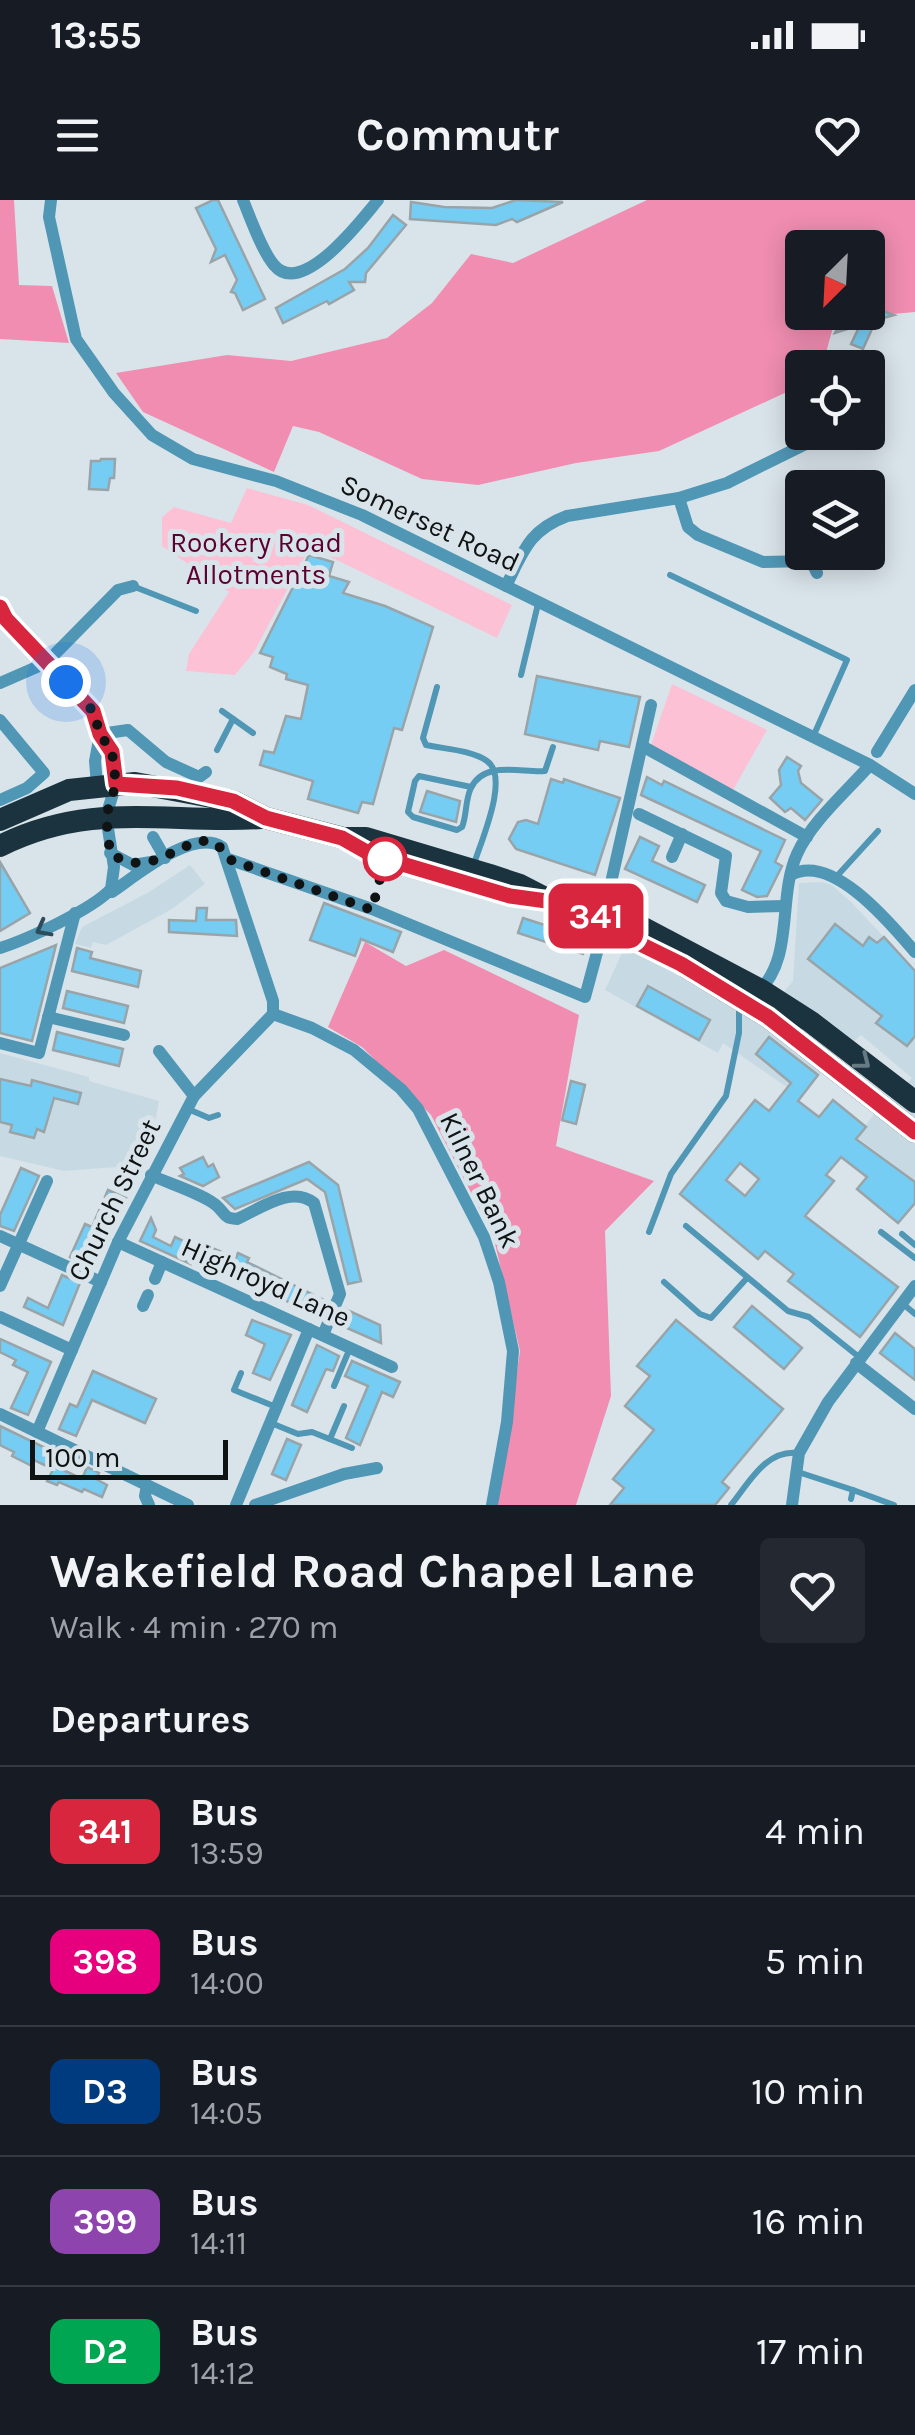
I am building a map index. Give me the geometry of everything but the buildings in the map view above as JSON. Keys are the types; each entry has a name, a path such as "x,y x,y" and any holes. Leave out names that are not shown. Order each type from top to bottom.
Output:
{"highway":[{"path":"0,846 135,783 233,801 266,818 342,838 366,838 520,884 554,902 604,919 632,922 750,994 810,1022 915,1102"},
{"path":"0,821 19,822 108,796"},
{"path":"0,821 42,800 108,796 206,817 266,818"},
{"path":"342,838 372,855 510,896 554,902"},
{"path":"750,994 915,1132"}],"street":[{"name":"Somerset Road","path":"51,200 49,218 76,340 114,393 152,435 193,459 276,481 362,515 870,765 915,794"},
{"path":"243,200 274,266 285,272 300,272 328,256 378,200"},
{"path":"506,586 536,532 550,522 679,498 727,482 793,450"},
{"path":"679,498 688,527 698,535 764,562 785,562"},
{"path":"0,683 46,662 118,590 134,586"},
{"path":"2,614 93,711 100,734 112,752 108,796 114,881 105,896"},
{"path":"877,752 915,690"},
{"path":"0,948 74,913 194,842 213,841 225,853 585,997 651,704"},
{"path":"0,720 44,773 26,788 0,800"},
{"path":"100,734 128,730 138,736 141,751 199,777 206,772"},
{"path":"100,734 95,760 108,796"},
{"path":"642,746 808,837"},
{"path":"750,994 778,960 796,855 870,765"},
{"path":"639,814 726,856 721,892 726,901 734,906 785,906"},
{"path":"672,857 682,834"},
{"path":"153,837 162,860"},
{"path":"110,853 122,862 134,864 162,860"},
{"path":"225,853 274,1014"},
{"path":"791,875 802,870 837,876 915,952"},
{"path":"0,1043 39,1053 74,913"},
{"name":"Church Street","path":"37,1432 118,1242 190,1102 274,1014"},
{"name":"Kilner Bank","path":"274,1014 354,1050 401,1089 418,1109 484,1237 499,1282 513,1351 507,1422 492,1505"},
{"path":"48,1016 124,1035"},
{"path":"158,1052 190,1102"},
{"path":"150,1175 216,1204 223,1216 230,1219 290,1195 314,1202 340,1294 324,1336"},
{"path":"0,1286 46,1181"},
{"path":"0,1236 101,1282"},
{"name":"Highroyd Lane","path":"118,1242 392,1367"},
{"path":"155,1279 162,1262"},
{"path":"792,1505 799,1453 828,1402 915,1286"},
{"path":"0,1318 72,1350"},
{"path":"236,1505 309,1329"},
{"path":"858,1360 915,1409"},
{"path":"0,1414 188,1505"},
{"path":"255,1505 344,1474 377,1468"},
{"path":"146,1485 149,1505"}],"lane":[{"path":"670,575 846,660 812,738"},
{"path":"134,586 196,611"},
{"path":"521,675 538,603"},
{"path":"437,687 423,738 426,745 480,757 495,770 496,792 472,870"},
{"path":"222,711 254,733"},
{"path":"217,750 233,719"},
{"path":"471,787 419,776 414,781 408,812 457,830 465,820 471,787 495,770 545,771 553,747"},
{"path":"837,876 878,832"},
{"path":"649,1232 670,1174 726,1096 750,994"},
{"path":"190,1102 209,1118 218,1116"},
{"path":"686,1226 788,1311 810,1317 858,1360"},
{"path":"881,1232 915,1258"},
{"path":"902,1234 915,1245"},
{"path":"664,1282 700,1314 711,1318 747,1278"},
{"path":"902,1303 915,1314"},
{"path":"334,1386 350,1348"},
{"path":"240,1373 234,1390 276,1408"},
{"path":"330,1439 344,1406"},
{"path":"270,1422 298,1434 312,1432 352,1448"},
{"path":"731,1505 770,1458 783,1451 799,1453"},
{"path":"796,1472 894,1505"}],"shaded area":[{"path":"0,200 14,200 19,285 52,286 69,343 0,339"},
{"path":"647,200 915,200 915,312 885,315 885,230 785,230 785,330 832,330 827,350 785,350 785,393 659,451 576,463 478,485 422,479 319,432 293,426 274,472 143,412 116,373 227,355 291,361 387,338 432,303 471,254 513,263"},
{"path":"190,865 205,884 172,909 106,945 93,942 91,948 75,944 82,927 149,892"},
{"path":"799,883 832,885 852,903 915,970 915,1181 857,1137 874,1114 912,1078 861,1035 798,1095 723,1043 718,1053 605,990 626,944 757,1023 793,981"},
{"path":"365,942 406,966 444,950 579,1015 556,1146 654,1181 605,1231 611,1396 576,1505 498,1505 520,1351 493,1235 431,1115 362,1047 328,1027"},
{"path":"0,1053 159,1101 154,1127 160,1132 142,1165 64,1171 0,1156"}],"green space":[{"name":"Rookery Road Allotments","path":"247,488 308,505 512,605 497,638 310,547 254,652 235,675 186,671 189,654 229,592 162,546 162,517 174,507 231,523"},
{"path":"672,684 767,730 733,790 651,745"}],"bus line":[{"name":"341","path":"0,607 6,619 93,711 100,734 112,752 116,784 177,788 233,801 266,818 342,838 372,855 510,896 554,902 606,920 624,936 681,964 768,1017 915,1132"}],"route":[{"path":"66,682 93,711 100,734 112,752 116,784 106,816 110,853 122,862 159,862 194,842 213,841 222,846 228,859 372,910 385,859"}]}
